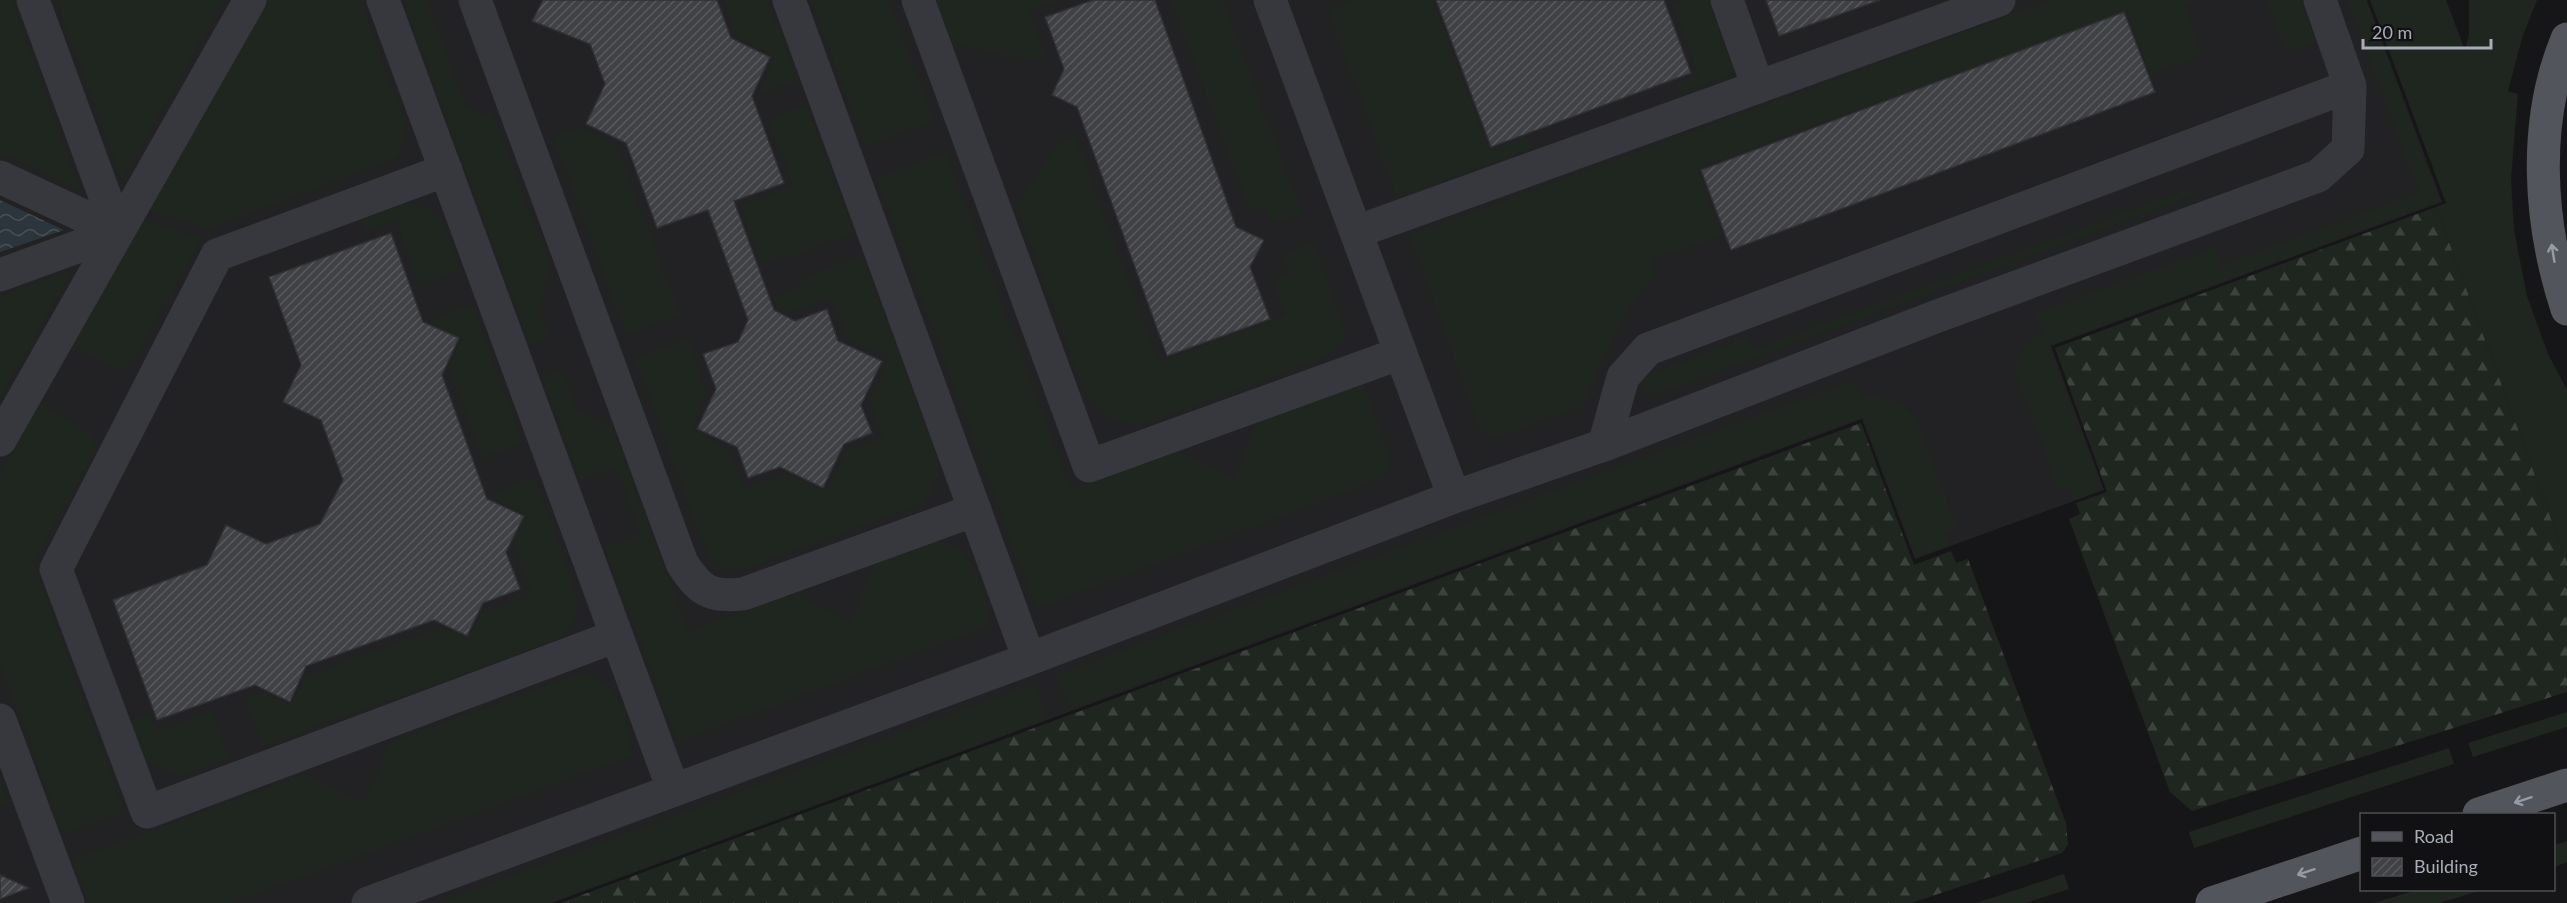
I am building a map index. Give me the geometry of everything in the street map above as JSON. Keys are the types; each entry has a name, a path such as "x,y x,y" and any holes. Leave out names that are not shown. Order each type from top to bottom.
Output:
{"main road":[{"path":"2567,39 2558,60 2546,110 2543,169 2556,276 2567,309"},
{"path":"2482,813 2567,785"},
{"path":"2212,903 2360,854"}],"lane":[{"path":"33,0 118,232"},
{"path":"0,440 250,0"},
{"path":"383,0 673,789"},
{"path":"475,0 682,563 695,582 708,593 724,596 743,594 975,510"},
{"path":"789,0 1029,659"},
{"path":"918,0 1089,466 1401,353"},
{"path":"1727,0 1758,87"},
{"path":"1356,232 1999,0"},
{"path":"368,903 1029,659 1454,497 1604,445 1935,317 2318,176 2348,149 2350,86 2320,0"},
{"path":"1278,2 1356,232 1454,497"},
{"path":"1604,445 1623,377 1648,349 2350,86"},
{"path":"446,170 217,255 56,569 147,812 616,636"},
{"path":"0,177 118,232"},
{"path":"0,274 118,232"},
{"path":"2,730 68,903"}],"shaded area":[{"path":"0,0 2367,0 2442,202 2051,346 2104,490 1915,559 1862,419 552,903 0,903"}],"green space":[{"path":"0,0 12,0 81,191 0,153"},
{"path":"56,0 224,0 122,181"},
{"path":"265,0 360,0 406,125 403,147 388,162 207,229 148,210"},
{"path":"403,0 427,0 467,108 491,115 496,121 550,266 540,310 550,338 530,345"},
{"path":"724,0 768,0 798,80 759,95 774,56 738,39"},
{"path":"811,0 889,0 934,121 865,146"},
{"path":"929,0 963,0 964,3 973,0 1062,0 1030,12 1046,56 1030,61 945,42"},
{"path":"1171,0 1223,0 1302,213 1271,224 1265,207 1250,212"},
{"path":"1354,0 1433,0 1489,150 1527,136 1532,148 1397,198 1327,10"},
{"path":"1685,0 1708,0 1735,73 1680,93 1676,84 1699,75 1672,5"},
{"path":"2052,0 2197,0 2198,2 2186,7 2202,56 2150,74 2127,11 1698,168 1722,235 1652,260 1656,274 1631,305 1582,406 1500,437 1491,438 1480,431 1410,235"},
{"path":"2266,0 2300,0 2316,41 2286,53"},
{"path":"2348,0 2366,0 2440,201 2049,346 2102,489 2074,499 2070,487 2059,491 2016,375 2017,361 2022,349 2036,336 2043,333 2036,313 2216,247 2222,265 2418,192"},
{"path":"2370,0 2446,0 2465,50 2469,34 2469,0 2537,0 2523,35 2508,91 2518,94 2511,179 2514,230 2527,296 2548,354 2567,390 2567,562 2436,207 2446,203"},
{"path":"807,104 854,233 789,258 787,254 761,264 740,206 793,186 768,119"},
{"path":"581,127 616,144 680,315 626,335 553,137"},
{"path":"1075,136 1159,362 1286,315 1273,279 1290,273 1283,254 1313,243 1348,337 1326,357 1147,423 1127,423 1104,414 1085,392 1016,207 1059,141"},
{"path":"946,152 1071,489 1177,450 1234,480 1258,420 1356,385 1366,392 1392,461 1386,477 1036,609 877,178"},
{"path":"2194,187 2197,194 1655,395 1648,394 1642,388 1642,380 1647,375 1748,337 1752,350"},
{"path":"398,202 413,203 435,214 447,234 460,271 419,286 396,220 365,231 360,215"},
{"path":"2436,207 2567,562 2567,692 2192,811 2170,792 2069,519 2080,514 2076,503 2107,492 2055,348"},
{"path":"143,218 202,239 131,364 117,370 72,344"},
{"path":"862,255 938,459 937,478 933,489 921,504 744,569 733,569 715,563 707,555 635,358 688,338 708,393 692,430 728,448 744,488 784,473 826,491 845,451 883,437 870,400 889,358 847,339 832,298 791,313 776,304 773,296 800,287 797,280"},
{"path":"72,270 0,399 0,296"},
{"path":"473,304 523,443 482,458 448,366 461,338 433,324 431,319"},
{"path":"562,371 577,411 612,427 688,631 794,592 851,622 875,562 928,542 944,542 957,548 967,557 981,583 992,625 677,742 605,547 640,534 616,467 580,480 543,377"},
{"path":"1854,380 1862,399 1879,397 1894,401 1918,422 1957,528 1945,533 1950,545 1916,558 1863,417 1069,710 1055,675"},
{"path":"40,403 81,426 94,440 97,448 33,562 125,812 63,834 0,663 0,473"},
{"path":"1861,423 1914,565 1951,551 1956,563 1968,559 2066,823 2068,845 2062,853 1911,903 560,903"},
{"path":"535,477 577,595 578,608 573,625 559,639 263,746 245,699 263,692 291,705 304,677 442,627 468,638 481,613 531,595 513,543 525,515 497,501 494,492"},
{"path":"585,674 607,686 622,706 629,731 631,756 232,903 89,903 72,860 305,774 364,803 389,743 572,676"},
{"path":"1035,683 1048,719 549,903 438,903"},
{"path":"212,711 229,758 181,776 138,758 125,722 150,713 158,731"},
{"path":"2567,712 2567,727 2473,757 2468,743"},
{"path":"2449,748 2454,764 2194,848 2189,832"},
{"path":"0,776 11,808 0,803"},
{"path":"2567,841 2567,862 2555,867 2555,845"},
{"path":"2064,874 2069,889 2026,903 1976,903"},
{"path":"2413,891 2479,891 2440,903 2374,903"}],"water":[{"path":"0,200 64,230 0,252"}],"building":[{"path":"543,0 717,0 731,38 770,57 752,96 784,183 734,201 774,310 795,321 827,309 838,341 882,361 861,405 872,433 844,444 823,488 780,467 748,478 737,447 697,429 716,389 703,354 738,342 748,320 708,210 657,228 626,143 586,124 605,84 590,44 532,21"},
{"path":"1093,0 1155,0 1236,227 1264,240 1250,267 1270,319 1167,356 1077,107 1052,95 1064,69 1045,17"},
{"path":"1436,0 1664,0 1691,73 1491,147"},
{"path":"1766,0 1880,0 1779,36"},
{"path":"2124,12 2155,92 1731,250 1701,170"},
{"path":"391,233 423,322 459,338 442,375 487,499 524,516 506,552 520,589 483,603 467,636 434,620 306,666 290,702 255,685 157,720 113,600 207,565 226,525 266,544 320,524 343,480 321,420 283,402 301,365 269,277"},
{"path":"0,875 29,888 0,899"}]}
